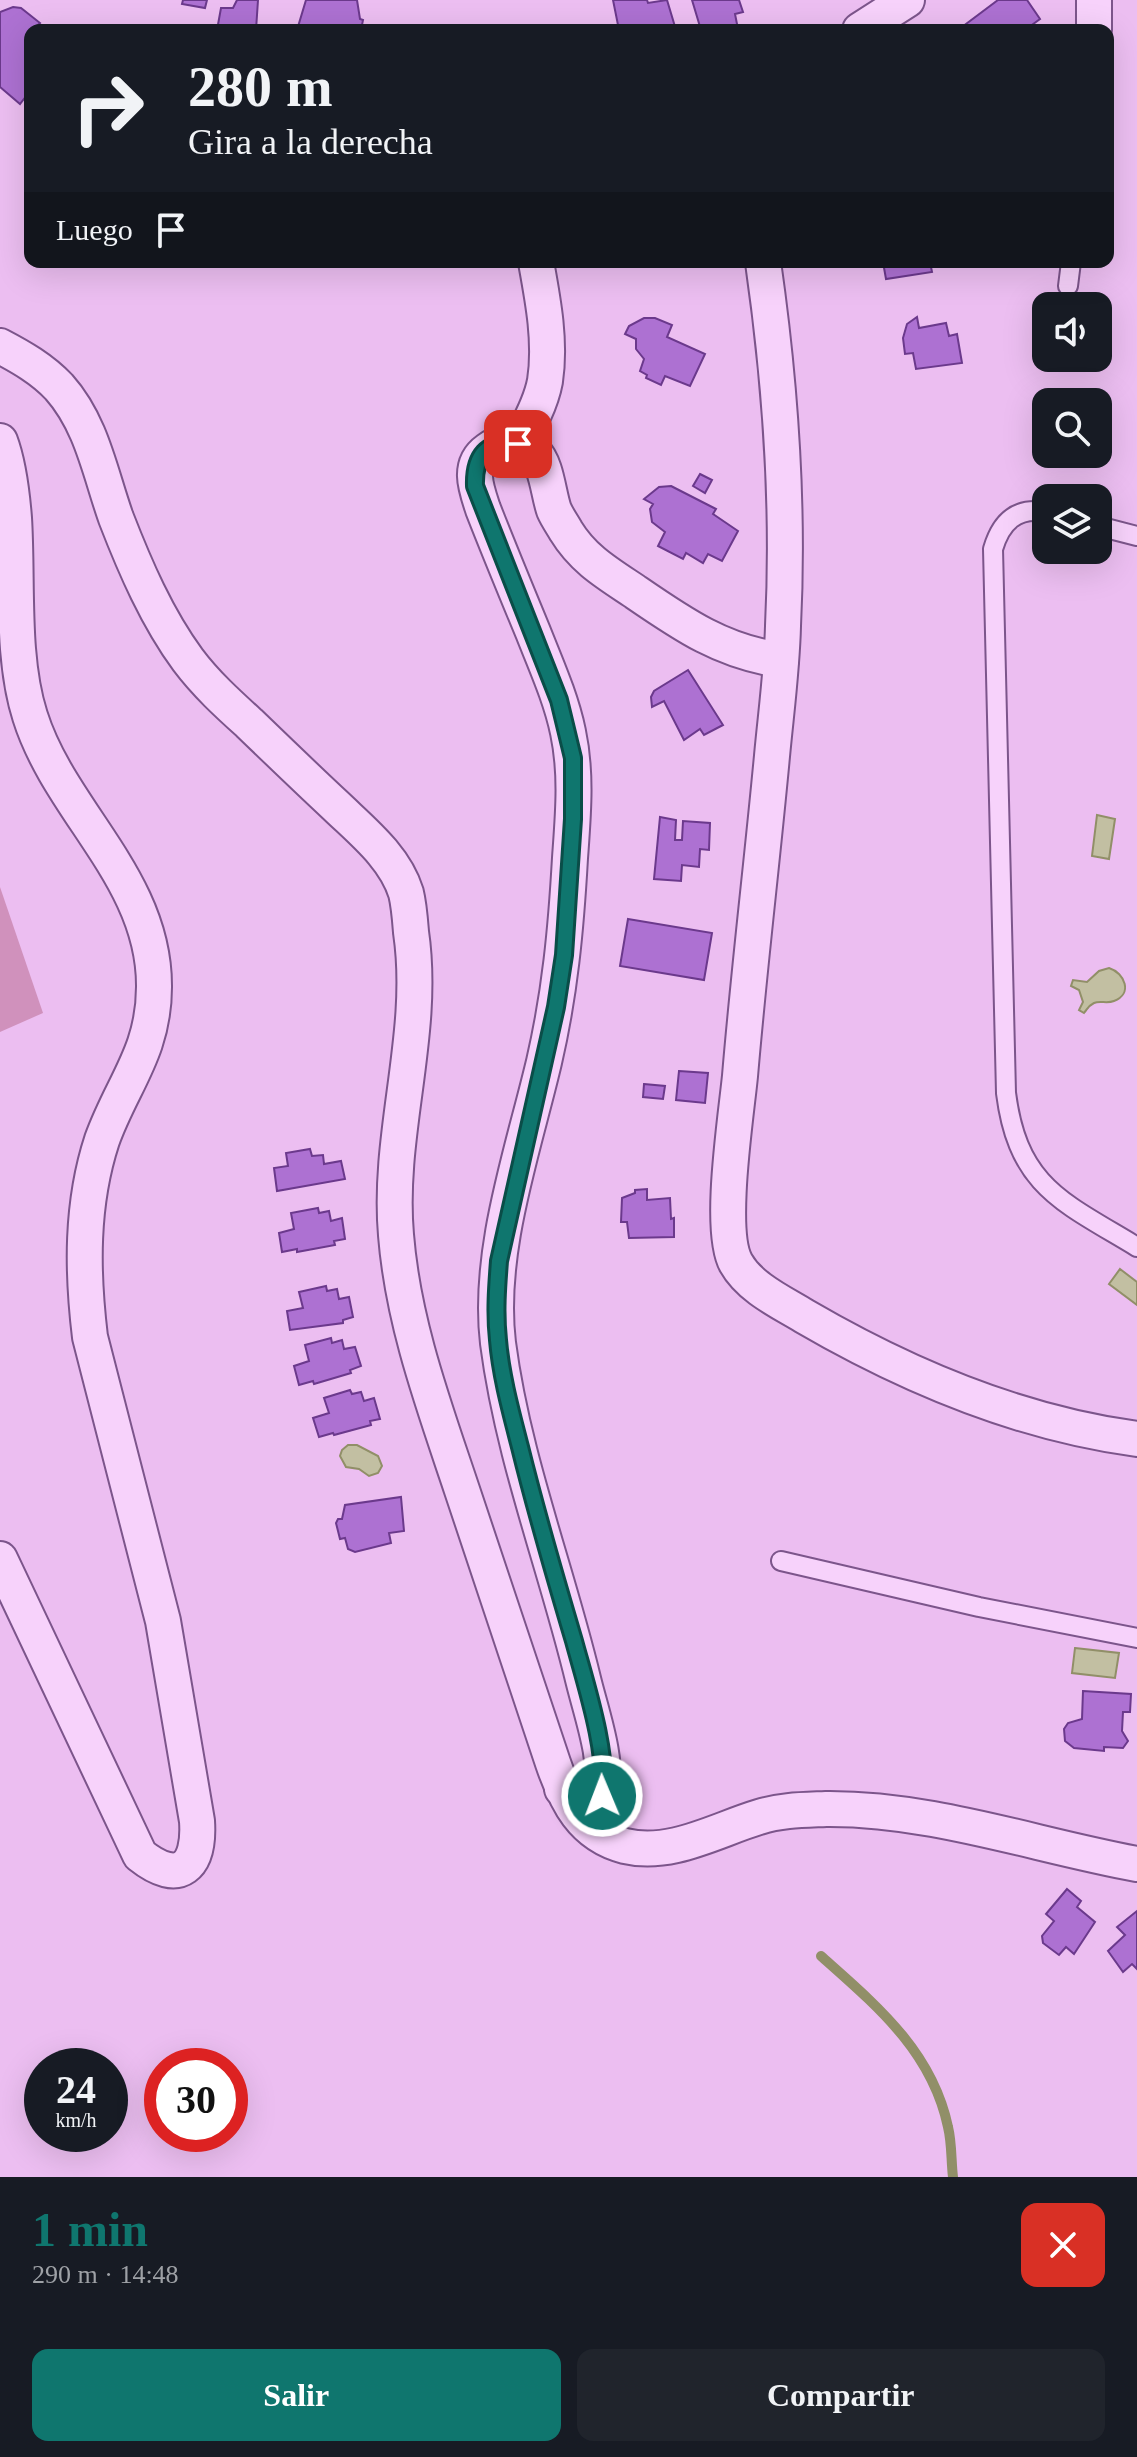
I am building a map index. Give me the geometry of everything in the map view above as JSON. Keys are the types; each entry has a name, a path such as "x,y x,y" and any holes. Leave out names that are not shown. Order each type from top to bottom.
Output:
{"street":[{"path":"869,24 907,0"},
{"path":"1094,0 1094,24"},
{"path":"518,444 531,421 545,381 545,333 537,268"},
{"path":"764,268 775,345 784,623 727,1217 728,1246 748,1280 839,1336 907,1371 1011,1411 1056,1424 1137,1439"},
{"path":"0,346 30,362 57,386 77,412 145,585 190,663 388,859 405,892 414,950 415,993 411,1051 397,1145 394,1206 404,1296 433,1405 562,1789 575,1813 603,1838 635,1848 666,1847 761,1816 792,1810 858,1810 950,1823 1137,1864"},
{"path":"0,441 12,490 21,684 30,719 45,752 115,861 144,924 152,963 153,999 145,1048 103,1139 92,1179 85,1217 84,1291 90,1337 163,1621 197,1821 198,1840 194,1855 184,1868 172,1872 156,1868 140,1855 0,1559"},
{"path":"562,1789 579,1803 591,1805 602,1796 603,1772 579,1660 532,1498 502,1372 496,1301 499,1261 508,1213 556,1007 564,955 573,819 573,758 568,728 547,666 475,486 474,467 482,455 505,442 533,451 540,462 555,512 567,533 584,555 606,574 688,628 726,647 752,656 781,660"}],"lane":[{"path":"1068,286 1070,268"},
{"path":"1032,513 1009,519 998,530 993,549 1006,1093 1014,1136 1033,1173 1066,1203 1137,1247"},
{"path":"1112,530 1137,536"},
{"path":"781,1561 979,1607 1137,1638"}],"shaded area":[{"path":"1097,815 1115,819 1109,859 1092,856"},
{"path":"0,887 43,1013 0,1032"},
{"path":"1109,968 1123,979 1123,994 1114,1001 1094,1003 1084,1013 1079,1010 1083,1002 1079,990 1071,986 1073,980 1087,982 1099,971"},
{"path":"1120,1269 1137,1282 1137,1305 1109,1284"},
{"path":"348,1445 357,1445 378,1456 382,1466 378,1473 369,1476 359,1469 346,1467 340,1456"},
{"path":"1075,1648 1119,1653 1115,1678 1072,1673"}],"building":[{"path":"183,0 207,0 205,8 182,4"},
{"path":"237,0 258,0 256,24 218,24 221,8 233,8"},
{"path":"306,0 357,0 360,19 363,20 362,24 299,24"},
{"path":"613,0 647,0 648,3 667,0 674,24 618,24"},
{"path":"692,0 739,0 743,12 735,14 737,24 699,24"},
{"path":"998,0 1027,0 1040,19 1033,24 966,24"},
{"path":"13,7 21,8 40,23 24,24 24,99 20,104 0,87 0,12"},
{"path":"884,268 931,268 932,272 886,279"},
{"path":"917,317 919,328 946,323 949,336 957,334 962,363 916,369 913,353 905,354 903,338 907,324"},
{"path":"644,318 655,318 672,325 667,337 705,354 690,386 665,376 661,385 646,378 647,375 640,371 644,359 636,349 636,339 625,334 629,326"},
{"path":"700,474 712,480 705,493 693,486"},
{"path":"671,486 716,509 713,514 738,531 722,561 708,554 703,563 686,553 683,559 658,546 665,532 652,522 650,509 653,504 644,499 659,487"},
{"path":"688,670 723,725 704,735 700,729 684,740 664,701 652,707 651,697 654,691"},
{"path":"660,817 676,820 675,840 682,840 683,821 710,823 709,850 700,849 699,867 682,865 681,881 654,879"},
{"path":"628,919 712,933 704,980 620,966"},
{"path":"679,1071 708,1073 705,1103 676,1100"},
{"path":"644,1084 665,1086 663,1099 643,1097"},
{"path":"310,1149 312,1156 323,1155 324,1164 341,1161 345,1179 277,1191 274,1168 288,1166 286,1153"},
{"path":"647,1189 647,1200 670,1198 674,1237 629,1238 627,1222 621,1222 622,1198 635,1193 635,1190"},
{"path":"318,1208 319,1213 329,1211 331,1221 342,1218 345,1239 334,1241 335,1245 282,1252 279,1233 294,1229 291,1213"},
{"path":"326,1286 327,1291 337,1289 339,1299 349,1297 353,1317 343,1320 343,1323 290,1330 287,1311 303,1308 299,1292"},
{"path":"331,1338 332,1343 342,1340 344,1349 355,1347 361,1366 350,1370 351,1373 299,1385 294,1366 309,1361 305,1345"},
{"path":"350,1390 352,1394 361,1392 364,1401 374,1398 380,1419 370,1421 371,1425 319,1437 313,1418 329,1413 324,1398"},
{"path":"401,1497 404,1531 389,1533 391,1543 355,1552 348,1549 345,1538 340,1539 336,1523 342,1519 345,1505"},
{"path":"1083,1691 1131,1694 1130,1712 1123,1712 1122,1731 1128,1741 1123,1748 1104,1747 1104,1751 1074,1748 1065,1741 1064,1729 1068,1723 1082,1719"},
{"path":"1067,1889 1081,1901 1077,1907 1095,1922 1074,1954 1066,1947 1059,1955 1043,1943 1042,1936 1054,1921 1046,1914"},
{"path":"1137,1911 1137,1969 1132,1964 1123,1972 1108,1951 1125,1935 1117,1927"}],"waterway":[{"path":"821,1956 899,2031 929,2075 948,2127 953,2177"}],"route":[{"path":"518,444 505,442 495,445 482,455 474,467 475,486 568,728 573,758 573,819 564,955 556,1007 499,1261 496,1301 498,1337 506,1391 532,1498 598,1738 603,1772 602,1796"}]}
